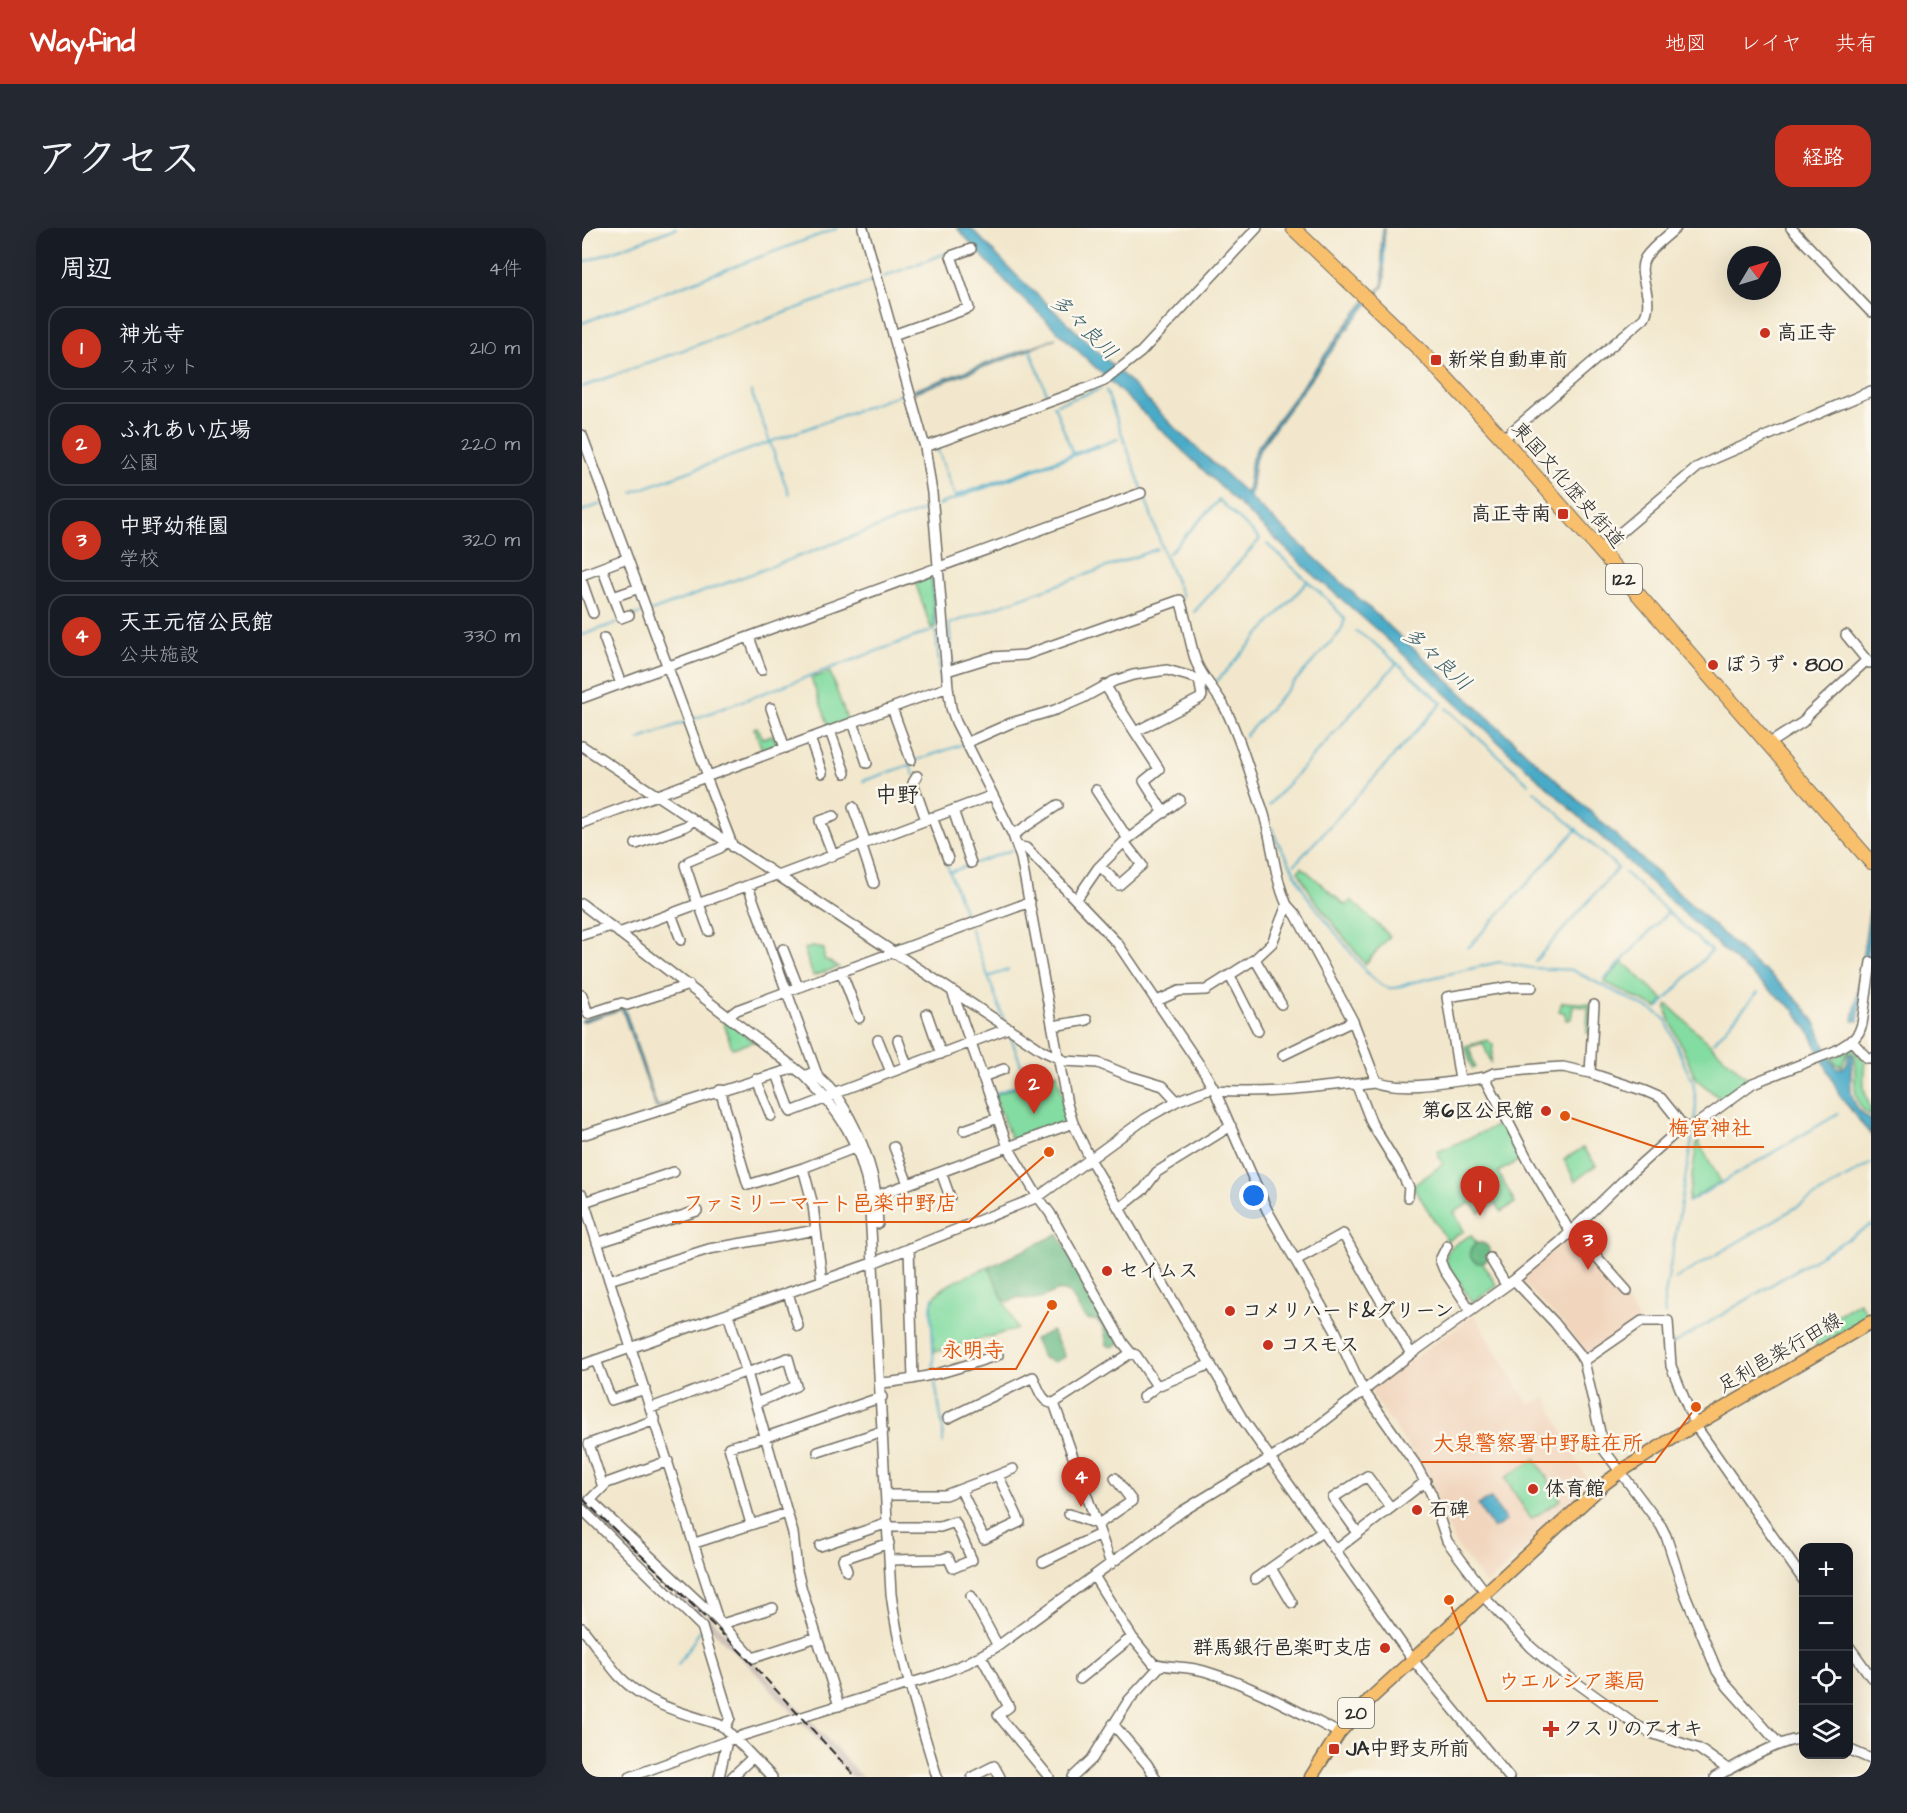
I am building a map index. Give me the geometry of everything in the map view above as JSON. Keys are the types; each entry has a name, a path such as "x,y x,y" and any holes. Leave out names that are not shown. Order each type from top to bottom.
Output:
{"highway":[{"name":"東国文化歴史街道","path":"1293,228 1429,360 1503,439 1871,862"}],"main road":[{"name":"足利邑楽行田線","path":"1311,1777 1340,1733 1370,1699 1594,1493 1620,1472 1695,1425 1871,1322"}],"street":[{"path":"863,228 925,447 932,493 951,708 1017,846 1030,902 1067,1104 1073,1123 1090,1159 1242,1418 1413,1660 1509,1777"},
{"path":"925,447 1082,390 1105,379 1141,352 1257,228"},
{"path":"1503,439 1644,318 1649,302 1643,268 1644,259 1676,228"},
{"path":"1791,228 1871,312"},
{"path":"893,335 969,308 951,256 971,249"},
{"path":"1600,550 1698,467 1871,391"},
{"path":"582,435 668,667 729,844"},
{"path":"582,699 1141,493"},
{"path":"582,575 627,558"},
{"path":"602,568 621,618 629,615"},
{"path":"582,582 593,613"},
{"path":"613,597 639,588"},
{"path":"947,671 992,657 1025,655 1180,600 1187,633 1201,677 1202,696 1135,732"},
{"path":"1768,744 1803,722 1809,714 1869,663 1846,635"},
{"path":"749,637 761,670"},
{"path":"604,638 621,684"},
{"path":"966,743 1011,723 1055,710 1105,685 1133,675 1167,670 1201,677 1225,707 1240,746 1268,824 1279,885 1287,905 1296,915 1353,1021 1376,1081"},
{"path":"1105,685 1159,770 1144,780 1164,813"},
{"path":"582,823 948,687"},
{"path":"771,708 785,748"},
{"path":"892,708 911,760"},
{"path":"853,722 867,762"},
{"path":"830,730 845,773"},
{"path":"810,738 822,773"},
{"path":"582,746 1043,1051 1065,1061 1107,1065 1130,1076 1163,1086 1177,1101"},
{"path":"917,776 913,783 948,859"},
{"path":"1096,790 1142,865 1119,885 1100,866"},
{"path":"620,933 993,795"},
{"path":"1076,900 1100,866 1126,840 1180,800"},
{"path":"1013,835 1058,805"},
{"path":"853,807 874,883"},
{"path":"953,810 971,863"},
{"path":"833,855 820,821 834,816"},
{"path":"636,844 686,826 694,820"},
{"path":"710,931 687,863 729,844"},
{"path":"1017,846 1026,848 1118,945 1214,1089 1267,1210 1335,1330 1363,1390 1426,1481 1447,1541 1484,1595 1530,1647 1634,1724 1651,1733 1699,1749 1729,1770"},
{"path":"748,886 818,1077 857,1147 863,1163 869,1192 874,1262 889,1544 896,1626 909,1684 937,1777"},
{"path":"729,1016 736,1010 1030,902"},
{"path":"582,904 795,1068 830,1096 850,1118 863,1145 872,1172 878,1231"},
{"path":"1157,1001 1179,991 1206,990 1255,959 1272,943 1287,905"},
{"path":"671,914 681,940"},
{"path":"582,935 611,926"},
{"path":"783,949 798,987"},
{"path":"1255,959 1281,1005"},
{"path":"635,1776 731,1739 937,1675 998,1646 1181,1512 1300,1440 1411,1354 1510,1283 1571,1231 1672,1136 1698,1123 1753,1083 1835,1052 1851,1040 1859,1032 1862,1023 1871,962"},
{"path":"841,971 859,1018"},
{"path":"1230,976 1258,1031"},
{"path":"582,995 588,1014 622,1003 627,1005 689,985"},
{"path":"1460,1080 1447,997 1510,987 1532,987"},
{"path":"952,991 1008,1147 1050,1213 1123,1343 1131,1353 1136,1355 1157,1386"},
{"path":"1590,1073 1594,1005"},
{"path":"927,1014 941,1054"},
{"path":"1053,1026 1087,1020"},
{"path":"1283,1055 1353,1021"},
{"path":"777,1074 790,1112 1009,1028"},
{"path":"878,1040 891,1072"},
{"path":"898,1040 907,1066"},
{"path":"1851,1040 1867,1058 1871,1058"},
{"path":"582,1365 874,1262 1038,1197 1145,1119 1177,1101 1214,1089 1239,1093 1376,1081 1406,1086 1485,1077 1494,1073 1563,1067 1590,1073 1661,1098 1685,1128"},
{"path":"582,1135 795,1068"},
{"path":"982,1077 1004,1069"},
{"path":"805,1076 811,1073 818,1077"},
{"path":"1485,1077 1534,1170 1571,1231 1627,1291"},
{"path":"756,1079 771,1116"},
{"path":"1356,1083 1372,1124 1409,1188 1408,1197"},
{"path":"720,1090 748,1185 803,1168 857,1147"},
{"path":"964,1130 998,1118"},
{"path":"876,1196 1073,1123"},
{"path":"1119,1209 1144,1189 1157,1172 1231,1126"},
{"path":"894,1147 908,1184"},
{"path":"803,1168 813,1205 822,1281"},
{"path":"674,1172 583,1198 720,1622"},
{"path":"942,1172 950,1197"},
{"path":"597,1243 697,1211"},
{"path":"609,1280 709,1249 816,1230"},
{"path":"1296,1260 1342,1234 1411,1354"},
{"path":"1447,1246 1440,1260 1471,1311"},
{"path":"909,1248 913,1379"},
{"path":"1490,1258 1510,1283 1554,1322 1584,1361 1604,1450 1661,1526 1685,1594 1717,1671 1728,1687 1779,1744"},
{"path":"788,1293 798,1326"},
{"path":"728,1314 793,1533 797,1570 802,1590 839,1706"},
{"path":"1584,1361 1642,1321 1668,1321 1671,1366 1695,1425 1799,1575"},
{"path":"948,1418 1033,1377 1045,1402 1054,1403 1131,1353"},
{"path":"881,1383 951,1371 998,1355"},
{"path":"651,1408 788,1358 796,1386 756,1403"},
{"path":"596,1360 611,1400 645,1389"},
{"path":"1143,1397 1157,1386 1210,1364"},
{"path":"752,1524 729,1447 766,1437 882,1397"},
{"path":"1054,1403 1112,1564"},
{"path":"603,1487 589,1444 655,1420"},
{"path":"818,1452 883,1431"},
{"path":"590,1500 607,1483 668,1461"},
{"path":"887,1495 945,1495 1013,1469"},
{"path":"961,1490 984,1539 1020,1522 998,1475"},
{"path":"1358,1533 1333,1498 1367,1476 1391,1508"},
{"path":"1069,1514 1097,1524 1104,1522 1132,1501 1115,1478"},
{"path":"1336,1550 1426,1481"},
{"path":"582,1492 720,1622 753,1658 817,1637"},
{"path":"695,1543 787,1513"},
{"path":"584,1514 702,1627 730,1718 725,1728"},
{"path":"820,1546 888,1525 940,1527 955,1522 972,1560 953,1568 948,1557 890,1560"},
{"path":"1255,1579 1323,1531"},
{"path":"1043,1562 1100,1534"},
{"path":"847,1571 843,1559 889,1544"},
{"path":"1271,1568 1292,1602"},
{"path":"1094,1576 1132,1637 1153,1663 1192,1668 1227,1678 1340,1733"},
{"path":"971,1596 998,1646"},
{"path":"720,1622 773,1608"},
{"path":"582,1629 612,1668 630,1686 668,1708 725,1728 731,1739 772,1777"},
{"path":"1080,1679 1132,1637"},
{"path":"1852,1651 1871,1677"},
{"path":"981,1656 1009,1707 999,1715 1049,1777"},
{"path":"1072,1777 1092,1759 1129,1700 1161,1665"},
{"path":"1113,1724 1147,1764 1155,1777"},
{"path":"1714,1777 1779,1744 1799,1738"},
{"path":"718,1777 731,1739"},
{"path":"1853,1751 1871,1759"},
{"path":"732,1777 753,1757"},
{"path":"972,1777 994,1766 1000,1777"}],"shaded area":[{"path":"1573,1233 1625,1292 1625,1298 1639,1321 1587,1356 1565,1326 1520,1280"},
{"path":"1474,1315 1526,1400 1530,1404 1546,1397 1591,1489 1486,1585 1454,1542 1426,1472 1372,1395 1372,1388"},
{"path":"582,1494 712,1619 803,1713 796,1716 752,1669 582,1505"},
{"path":"810,1720 862,1777 851,1777 801,1722"}],"green space":[{"path":"931,576 935,626 931,628 915,582"},
{"path":"830,672 848,722 830,729 811,678"},
{"path":"757,727 763,738 773,735 778,746 763,752 754,728"},
{"path":"1302,867 1346,906 1351,900 1390,936 1365,964 1314,899 1298,871"},
{"path":"813,947 824,949 824,959 839,967 813,976 804,949"},
{"path":"1623,962 1664,1000 1657,1008 1604,982"},
{"path":"1562,1002 1591,1004 1590,1033 1587,1033 1588,1007 1573,1006 1571,1019 1566,1020 1565,1013 1559,1011"},
{"path":"1668,1005 1749,1080 1722,1100 1696,1079 1669,1018 1666,1008"},
{"path":"722,1017 754,1042 732,1048"},
{"path":"1487,1040 1493,1045 1491,1062 1483,1043 1469,1047 1475,1067 1472,1068 1465,1046"},
{"path":"1852,1048 1865,1062 1864,1084 1871,1116 1864,1110 1856,1096 1854,1054 1848,1052 1842,1066 1836,1064 1832,1058"},
{"path":"1057,1073 1069,1123 1013,1144 994,1095"},
{"path":"1505,1122 1524,1158 1498,1172 1515,1203 1501,1212 1496,1203 1479,1213 1472,1202 1454,1212 1464,1231 1447,1241 1413,1186 1443,1164 1437,1152"},
{"path":"1697,1142 1721,1182 1688,1201"},
{"path":"1583,1148 1596,1165 1575,1181 1564,1159"},
{"path":"1058,1234 1120,1343 1112,1347 1107,1345 1101,1324 1083,1315 1073,1297 1064,1291 1057,1291 1038,1299 1018,1297 1009,1302 1003,1299 989,1267"},
{"path":"1471,1235 1481,1251 1477,1254 1497,1286 1472,1302 1447,1264 1446,1258 1453,1246"},
{"path":"1480,1243 1487,1246 1490,1253 1487,1260 1480,1263 1473,1260 1470,1253 1473,1246"},
{"path":"989,1267 1017,1329 934,1352 931,1312 936,1295 958,1280"},
{"path":"1859,1302 1869,1316 1817,1347 1808,1332"},
{"path":"1052,1331 1065,1357 1054,1362 1043,1358 1034,1339"},
{"name":"体育館","path":"1535,1459 1561,1500 1531,1519 1505,1478"}],"water":[{"path":"957,228 971,228 1015,274 1247,494 1252,459 1257,448 1351,319 1381,287 1383,282 1381,247 1383,228 1385,228 1383,287 1352,323 1261,447 1255,460 1250,498 1790,994 1814,1021 1830,1058 1837,1068 1843,1068 1847,1064 1849,1054 1853,1055 1851,1091 1857,1107 1871,1120 1871,1135 1840,1096 1810,1033 1794,1010 1739,964 1378,631 1308,570 1008,284"},
{"path":"1056,338 1017,355 915,392 914,390"},
{"path":"1871,900 1871,927 1858,1021 1853,1021"},
{"path":"624,1007 657,1107 786,1065 787,1067 656,1108 622,1009 582,1022 582,1020"},
{"path":"1491,1498 1506,1521 1493,1529 1478,1505"}],"waterway":[{"path":"582,263 676,228"},
{"path":"582,323 838,228"},
{"path":"1384,246 1384,264"},
{"path":"883,277 949,252"},
{"path":"582,387 872,281"},
{"path":"1030,349 1047,394"},
{"path":"1057,404 1101,389"},
{"path":"1106,390 1142,489"},
{"path":"751,391 789,494"},
{"path":"633,492 904,393"},
{"path":"906,396 918,445"},
{"path":"1054,405 1073,454"},
{"path":"938,505 1118,439"},
{"path":"932,450 937,448 955,496 1098,445 1099,447"},
{"path":"1144,494 1165,556 1183,598"},
{"path":"1169,553 1219,500 1260,539 1194,612"},
{"path":"582,511 601,504"},
{"path":"651,611 927,509"},
{"path":"1245,736 1341,631 1345,619 1328,600 1267,544"},
{"path":"953,665 949,624 1157,549"},
{"path":"691,720 936,629 933,576"},
{"path":"1217,681 1308,581"},
{"path":"632,616 644,612"},
{"path":"582,635 619,622"},
{"path":"1295,864 1442,703 1373,642 1356,631"},
{"path":"936,633 941,685"},
{"path":"1269,805 1397,663"},
{"path":"1446,708 1529,784"},
{"path":"638,740 685,722"},
{"path":"914,775 910,765 914,761 961,745"},
{"path":"863,781 910,765"},
{"path":"1534,791 1618,868 1535,961"},
{"path":"1272,828 1307,896 1366,972 1381,985 1396,988 1499,962 1531,968 1572,970 1657,1013 1666,1020 1693,1081 1696,1102 1695,1119"},
{"path":"1468,948 1577,829"},
{"path":"975,863 1012,850"},
{"path":"946,862 968,922"},
{"path":"950,872 970,865"},
{"path":"1625,873 1711,951 1659,1007"},
{"path":"1604,980 1668,912"},
{"path":"970,927 1004,1020"},
{"path":"988,977 1008,970"},
{"path":"1714,1042 1758,992"},
{"path":"992,1095 1027,1081 1009,1032"},
{"path":"1689,1202 1838,1114"},
{"path":"1665,1315 1664,1301 1694,1128"},
{"path":"1675,1279 1871,1163"},
{"path":"1673,1344 1871,1225"},
{"path":"933,1297 931,1307 934,1372"},
{"path":"935,1382 943,1429 943,1443"},
{"path":"678,1665 700,1631"}],"railway":[{"path":"582,1498 741,1652 856,1777"}],"place":[{"name":"高正寺","path":"1765,333"},
{"name":"新栄自動車前","path":"1436,360"},
{"name":"高正寺南","path":"1563,514"},
{"name":"ぼうず・800","path":"1713,665"},
{"name":"第6区公民館","path":"1546,1111"},
{"name":"ふれあい広場","path":"1034,1114"},
{"name":"梅宮神社","path":"1565,1116"},
{"name":"ファミリーマート邑楽中野店","path":"1049,1152"},
{"name":"神光寺","path":"1480,1216"},
{"name":"中野幼稚園","path":"1588,1270"},
{"name":"セイムス","path":"1107,1271"},
{"name":"永明寺","path":"1052,1305"},
{"name":"コメリハード&グリーン","path":"1230,1311"},
{"name":"コスモス","path":"1268,1345"},
{"name":"大泉警察署中野駐在所","path":"1696,1407"},
{"name":"体育館","path":"1533,1489"},
{"name":"天王元宿公民館","path":"1081,1507"},
{"name":"石碑","path":"1417,1510"},
{"name":"ウエルシア薬局","path":"1449,1600"},
{"name":"群馬銀行邑楽町支店","path":"1385,1648"},
{"name":"クスリのアオキ","path":"1551,1729"},
{"name":"JA中野支所前","path":"1334,1749"}],"district":[{"name":"中野","path":"897,795"}],"water label":[{"name":"多々良川","path":"1084,327"},
{"name":"多々良川","path":"1437,659"}]}
